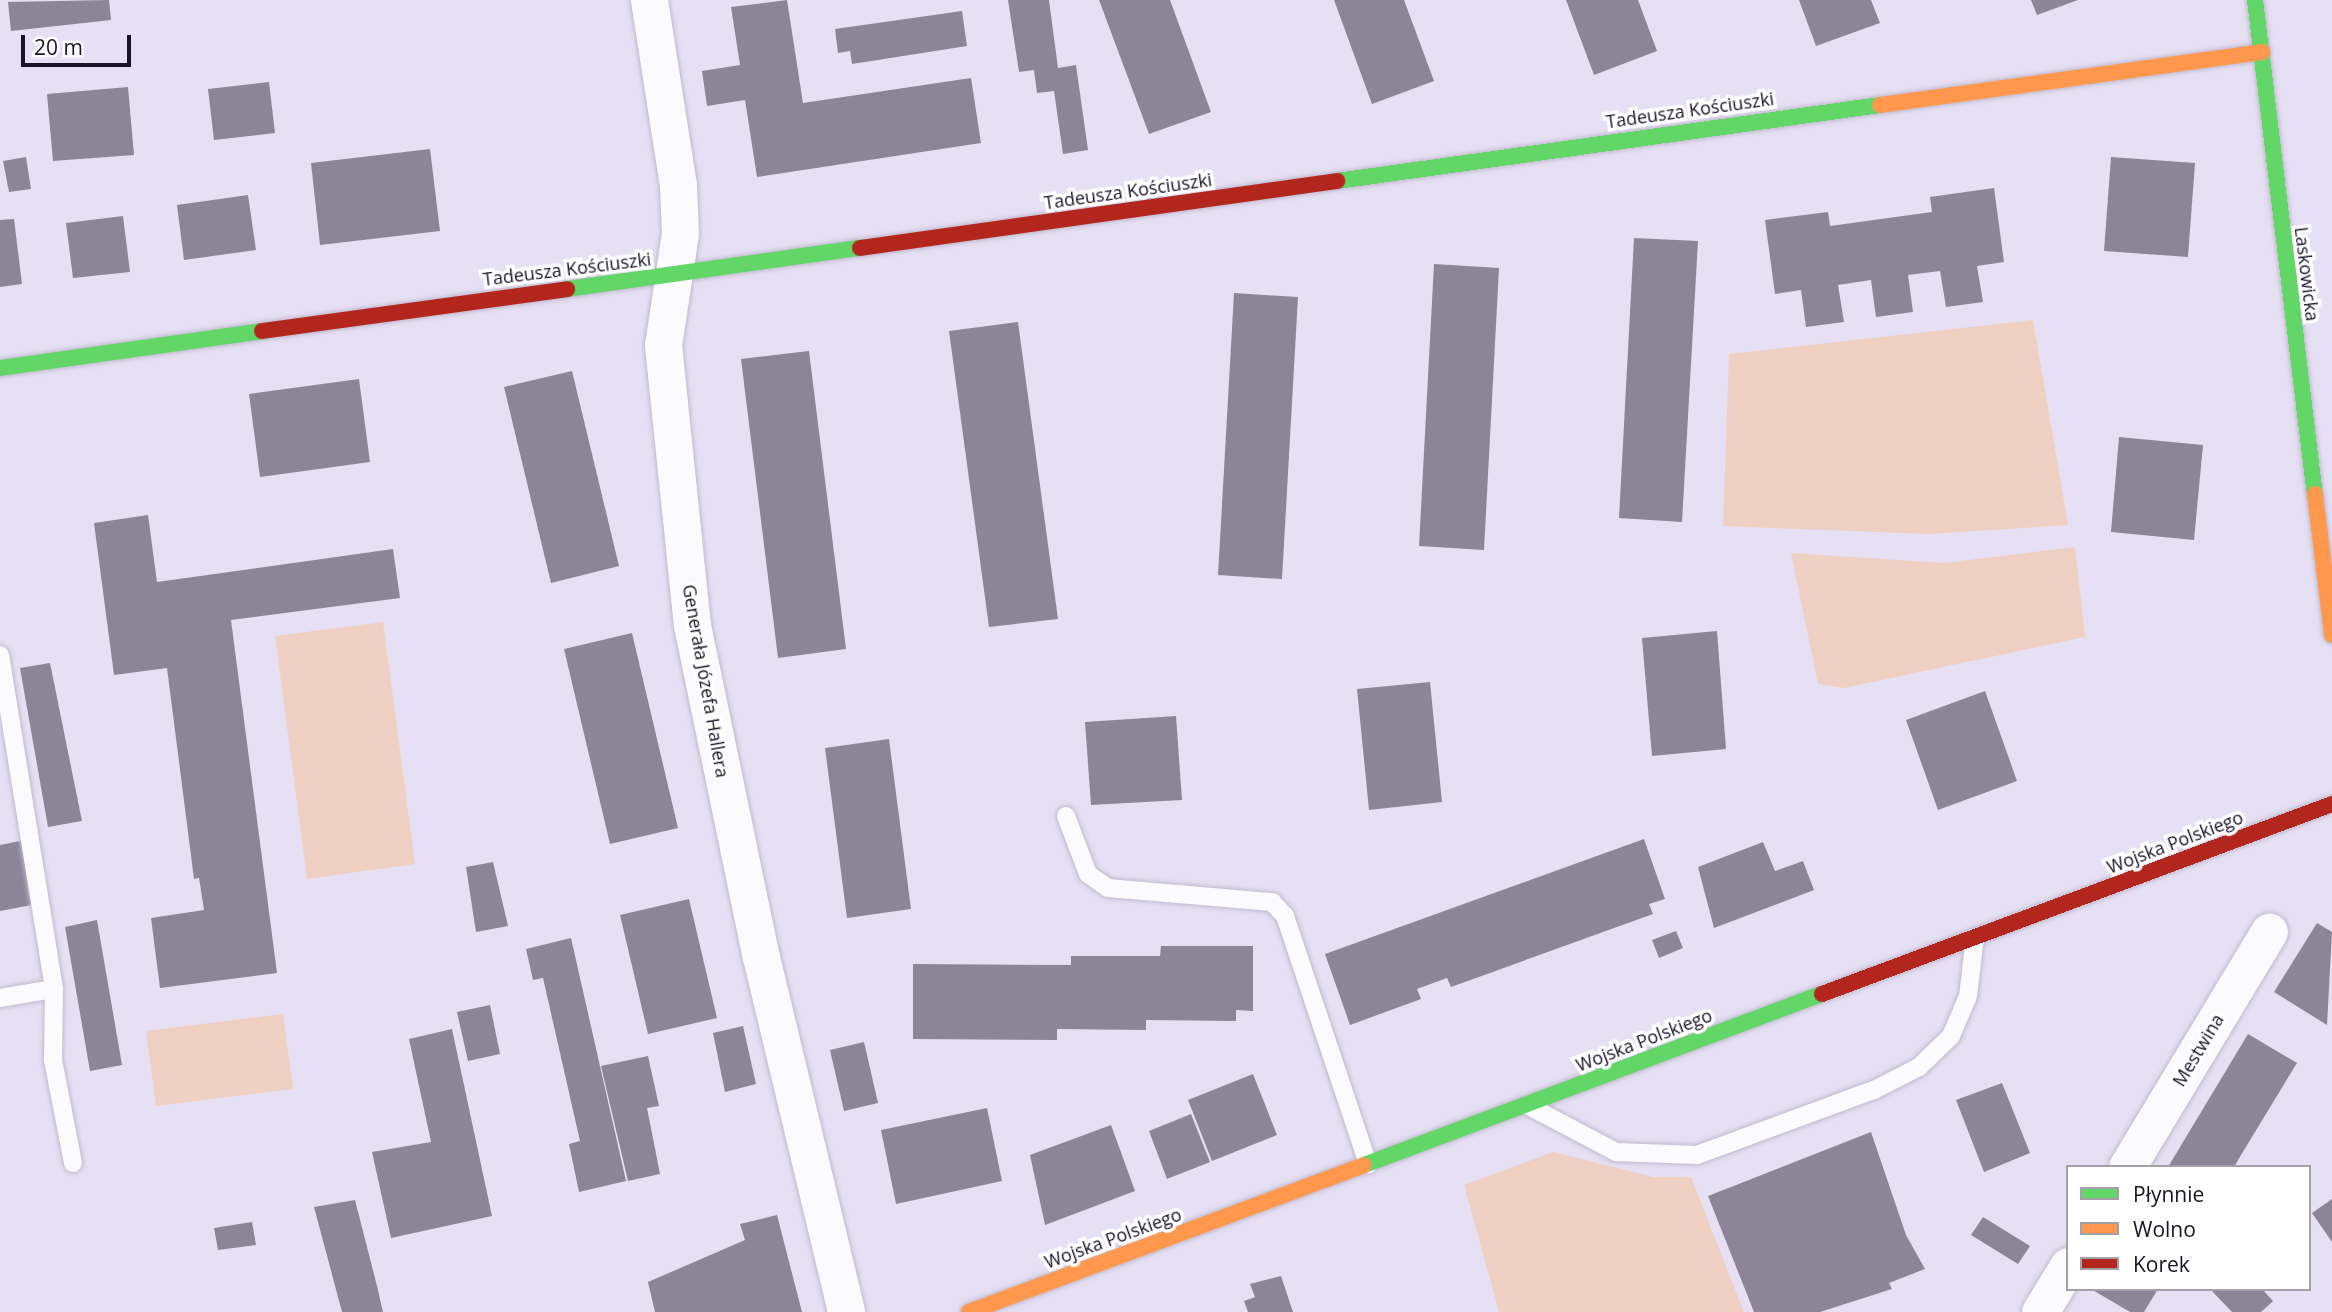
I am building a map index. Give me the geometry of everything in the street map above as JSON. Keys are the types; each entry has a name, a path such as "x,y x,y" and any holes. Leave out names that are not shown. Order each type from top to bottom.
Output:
{"street":[{"name":"Generała Józefa Hallera","path":"649,0 678,185 673,275 663,345 692,625 761,957 846,1312"},
{"name":"Laskowicka","path":"2256,0 2332,635"},
{"name":"Tadeusza Kościuszki","path":"0,368 2262,52"},
{"name":"Wojska Polskiego","path":"969,1312 2332,804"},
{"name":"Mestwina","path":"2128,1165 2269,932"},
{"path":"2040,1312 2066,1269"}],"lane":[{"path":"0,655 54,989 53,1060 73,1163"},
{"path":"1066,816 1088,874 1108,888 1272,902 1285,916 1368,1164"},
{"path":"1527,1105 1616,1152 1697,1155 1874,1090 1919,1067 1951,1036 1968,996 1975,937"},
{"path":"0,998 54,989"}],"shaded area":[{"path":"2033,320 2068,525 1929,534 1723,526 1729,354"},
{"path":"2075,547 2085,637 1844,688 1818,684 1791,553 1944,563"},
{"path":"383,622 415,864 307,879 275,636"},
{"path":"283,1014 293,1089 156,1106 146,1031"},
{"path":"1553,1152 1653,1177 1691,1177 1744,1312 1499,1312 1464,1185"}],"building":[{"path":"109,0 111,20 11,31 8,2"},
{"path":"787,0 803,103 971,78 981,143 757,177 745,100 707,106 702,71 740,65 731,7"},
{"path":"1008,0 1049,0 1058,68 1076,65 1088,150 1063,154 1054,91 1037,93 1034,70 1019,72"},
{"path":"1099,0 1170,0 1211,112 1149,134"},
{"path":"1334,0 1404,0 1434,81 1372,104"},
{"path":"1566,0 1638,0 1657,51 1594,75"},
{"path":"1799,0 1871,0 1880,23 1816,46"},
{"path":"2031,0 2078,0 2037,15"},
{"path":"962,11 967,46 852,64 850,51 838,53 835,29"},
{"path":"269,82 275,133 214,140 208,89"},
{"path":"128,87 134,155 53,161 47,94"},
{"path":"430,149 440,231 320,245 311,163"},
{"path":"26,157 31,189 9,192 3,161"},
{"path":"2111,157 2195,163 2188,257 2104,251"},
{"path":"1994,188 2004,262 1977,266 1983,302 1946,307 1940,271 1908,275 1913,312 1876,317 1871,280 1838,285 1844,322 1806,327 1801,290 1775,294 1765,220 1828,212 1830,226 1932,212 1930,197"},
{"path":"248,195 256,250 184,260 177,205"},
{"path":"123,216 130,272 73,278 66,223"},
{"path":"14,219 22,284 0,287 0,220"},
{"path":"1634,238 1698,241 1682,522 1619,518"},
{"path":"1434,264 1499,268 1484,550 1419,546"},
{"path":"1234,293 1298,297 1282,579 1218,575"},
{"path":"1018,322 1058,619 989,627 949,331"},
{"path":"809,351 846,649 778,658 741,359"},
{"path":"572,371 619,566 551,583 504,387"},
{"path":"359,379 370,462 260,477 249,394"},
{"path":"2119,437 2203,445 2194,540 2111,532"},
{"path":"148,515 157,582 393,549 400,598 231,620 277,973 160,988 151,918 204,910 199,878 194,879 167,668 114,675 94,523"},
{"path":"1717,631 1726,749 1652,756 1642,638"},
{"path":"632,633 678,828 610,844 564,649"},
{"path":"50,663 82,821 48,827 20,668"},
{"path":"1430,682 1442,802 1369,810 1357,689"},
{"path":"1985,691 2017,781 1938,810 1906,720"},
{"path":"1176,716 1182,800 1091,805 1085,722"},
{"path":"889,739 911,909 847,918 825,748"},
{"path":"1644,839 1665,899 1649,904 1653,914 1451,987 1447,978 1417,989 1421,999 1350,1025 1325,954"},
{"path":"25,840 37,904 0,911 0,845"},
{"path":"1763,842 1775,871 1803,861 1814,890 1714,928 1698,867"},
{"path":"493,862 508,926 476,932 466,867"},
{"path":"689,899 717,1018 648,1034 620,915"},
{"path":"97,920 122,1065 90,1071 65,927"},
{"path":"2317,923 2332,932 2327,1025 2274,992"},
{"path":"1676,931 1683,948 1659,958 1652,940"},
{"path":"571,938 626,1181 579,1192 569,1144 580,1141 543,978 533,980 526,949"},
{"path":"1161,946 1253,946 1253,1011 1236,1010 1236,1021 1146,1020 1146,1030 1057,1029 1057,1040 913,1039 913,964 1071,965 1071,956 1160,956"},
{"path":"490,1005 500,1054 468,1061 457,1012"},
{"path":"743,1026 756,1084 725,1092 713,1033"},
{"path":"452,1029 492,1216 391,1238 372,1152 431,1142 409,1039"},
{"path":"2248,1034 2297,1063 2235,1165 2169,1165"},
{"path":"864,1042 878,1103 844,1111 830,1050"},
{"path":"648,1056 659,1106 647,1108 660,1174 628,1181 601,1066"},
{"path":"1253,1074 1277,1135 1212,1161 1188,1100"},
{"path":"2002,1083 2030,1153 1984,1172 1956,1100"},
{"path":"987,1108 1002,1181 896,1204 881,1130"},
{"path":"1191,1114 1210,1162 1167,1179 1149,1131"},
{"path":"1111,1125 1135,1191 1045,1225 1030,1155"},
{"path":"1871,1132 1906,1235 1925,1269 1889,1283 1892,1289 1820,1312 1754,1312 1708,1196"},
{"path":"2332,1199 2332,1242 2312,1213"},
{"path":"355,1200 383,1312 342,1312 314,1207"},
{"path":"777,1215 802,1312 655,1312 648,1282 745,1240 740,1224"},
{"path":"1983,1217 2030,1246 2018,1264 1971,1235"},
{"path":"252,1222 256,1245 218,1250 214,1228"},
{"path":"1281,1276 1293,1312 1248,1312 1244,1301 1255,1297 1250,1284"},
{"path":"2094,1291 2157,1291 2144,1312 2130,1312"},
{"path":"2212,1291 2264,1291 2273,1301 2261,1312 2232,1312"}],"traffic: fast":[{"path":"2255,0 2315,494"},
{"path":"1337,181 1880,105"},
{"path":"567,289 860,248"},
{"path":"0,368 262,331"},
{"path":"1364,1165 1822,994"}],"traffic: slow":[{"path":"1880,105 2262,52"},
{"path":"2315,494 2332,635"},
{"path":"969,1312 1364,1165"}],"traffic: jam":[{"path":"860,248 1337,181"},
{"path":"262,331 567,289"},
{"path":"1822,994 2332,804"}]}
